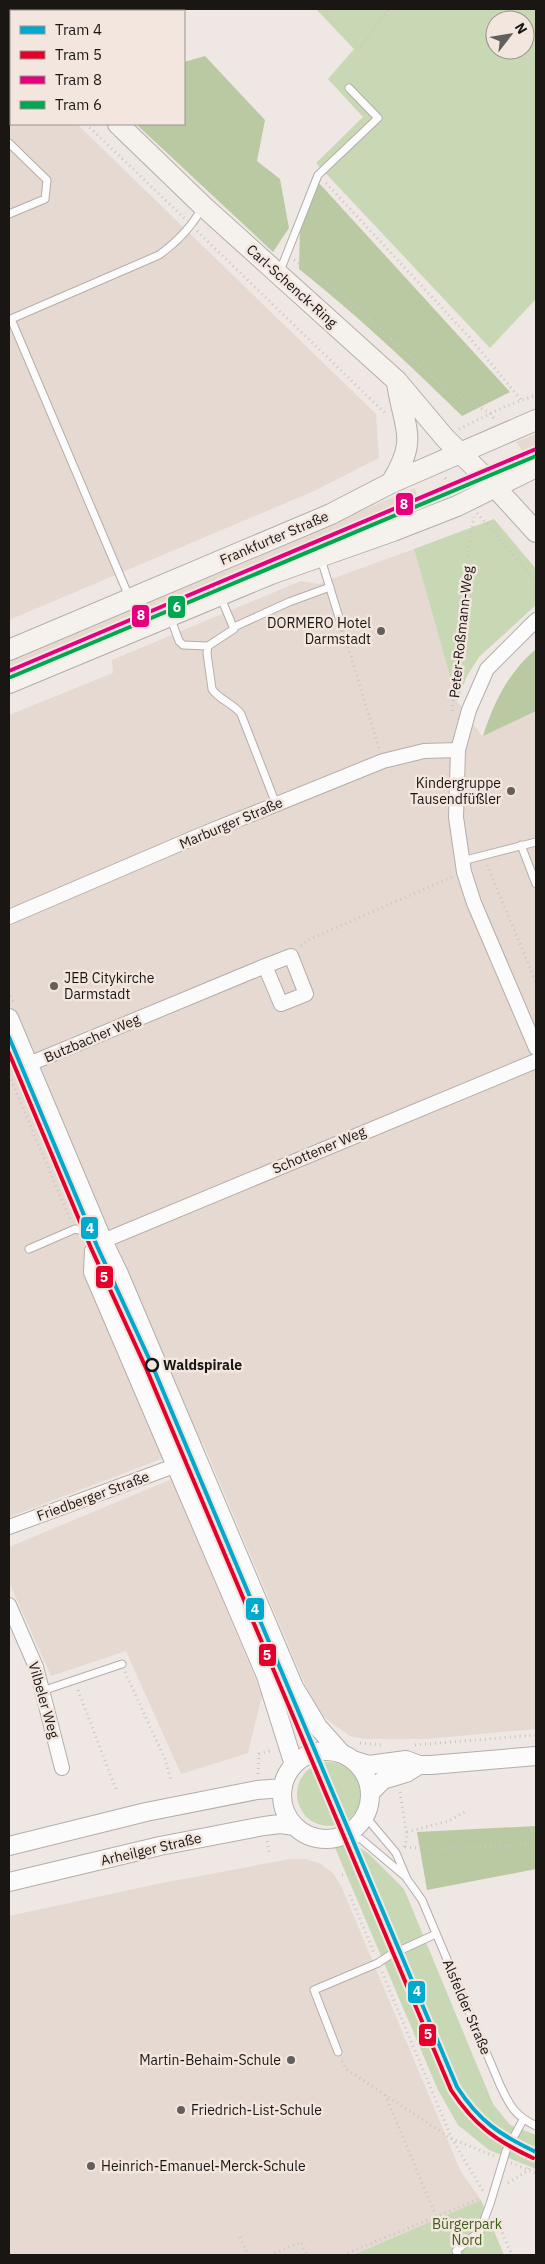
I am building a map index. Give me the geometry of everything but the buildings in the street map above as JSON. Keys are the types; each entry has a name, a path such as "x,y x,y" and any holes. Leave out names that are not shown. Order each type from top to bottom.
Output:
{"main road":[{"name":"Carl-Schenck-Ring","path":"119,125 203,206 397,382 445,438 495,487 536,532"},
{"path":"391,483 406,455 408,437 397,382"},
{"name":"Frankfurter Straße","path":"9,650 330,514 432,464 536,420"},
{"path":"9,683 271,574 471,506 495,487 536,467"}],"street":[{"path":"536,620 487,669 469,710 458,750 456,817 463,866 478,912 536,1048"},
{"name":"Marburger Straße","path":"9,917 276,804 383,761 424,750 458,750"},
{"path":"265,966 281,1004 306,994 291,956"},
{"name":"Butzbacher Weg","path":"29,1064 291,956"},
{"path":"9,1018 17,1047 29,1064 294,1688 318,1727 365,1775 370,1793 369,1805 365,1816 354,1829 341,1837"},
{"name":"Schottener Weg","path":"103,1241 536,1061"},
{"path":"103,1241 94,1250 93,1272 266,1676 294,1765"},
{"name":"Friedberger Straße","path":"9,1527 177,1465"},
{"name":"Vilbeler Weg","path":"9,1605 36,1667 62,1768"},
{"path":"295,1826 287,1815 283,1802 283,1788 287,1775 294,1765 307,1755 316,1752 326,1751 369,1765 397,1769 419,1765 536,1756"},
{"path":"370,1793 397,1769"},
{"path":"9,1846 146,1812 257,1790 283,1788"},
{"name":"Arheilger Straße","path":"9,1882 160,1846 264,1826 280,1824 295,1826 303,1832 321,1839 341,1837"}],"lane":[{"path":"279,274 318,175 378,118 349,88"},
{"path":"9,143 47,180 45,199 9,214"},
{"path":"130,599 12,319 159,255 172,246 192,226 203,206"},
{"path":"320,556 342,627"},
{"path":"170,616 181,643 185,646 208,646 231,632 234,627 289,602 330,588"},
{"path":"223,603 234,627"},
{"path":"208,646 207,653 212,689 241,714 276,804"},
{"path":"463,866 483,855 536,842"},
{"path":"521,845 536,884"},
{"path":"29,1249 75,1229 92,1233 103,1241"},
{"path":"42,1691 122,1664"},
{"name":"Alsfelder Straße","path":"365,1816 396,1853 408,1879 422,1900 500,2085 513,2110 523,2120 536,2126"},
{"name":"Alsfelder Straße","path":"341,1837 361,1839 408,1879"},
{"path":"338,2052 314,1990 378,1963 390,1955 436,1934"},
{"path":"458,2255 456,2251 480,2231 504,2160 523,2120"}],"path":[{"path":"361,47 389,9"},
{"path":"87,125 390,418"},
{"path":"318,175 470,338 521,400"},
{"path":"286,255 350,300 443,388 490,413 494,418"},
{"path":"471,422 536,395"},
{"path":"432,464 536,581"},
{"name":"Peter-Roßmann-Weg","path":"450,718 456,689 468,589 471,506"},
{"path":"342,627 383,761"},
{"path":"483,855 536,982"},
{"path":"291,956 308,940 463,866"},
{"path":"9,1075 75,1229"},
{"path":"122,1664 165,1759 171,1780"},
{"path":"75,1680 117,1792"},
{"path":"408,1745 536,1735"},
{"path":"355,1742 388,1745 397,1769 407,1832 404,1847 396,1853"},
{"path":"407,1832 449,1821 466,1811"},
{"path":"404,1847 427,1849 536,1844"},
{"path":"342,1875 385,1861"},
{"path":"350,1896 452,2139 490,2204 512,2255"},
{"path":"346,2069 452,2139 527,2171 536,2173"},
{"path":"385,2095 436,2216"},
{"path":"527,2171 536,2158"},
{"path":"343,2255 493,2193"},
{"path":"240,2238 248,2255"},
{"path":"270,2255 301,2242 307,2255"}],"shaded area":[{"path":"9,58 10,125 78,125 376,414 379,458 314,491 9,620"},
{"path":"536,434 536,452 526,456 516,442"},
{"path":"415,488 419,501 9,674 9,659"},
{"path":"414,549 457,701 482,736 536,711 536,1729 426,1739 365,1739 350,1736 330,1722 319,1711 303,1680 203,1443 9,1517 9,715 113,673 112,660 301,581 318,584"},
{"path":"172,1479 262,1695 248,1753 181,1774 126,1651 51,1676 9,1582 9,1547"},
{"path":"290,1859 306,1859 321,1864 334,1874 342,1888 461,2172 481,2200 353,2255 9,2255 9,1916 157,1884"}],"green space":[{"path":"18,9 158,10 20,10"},
{"path":"316,9 536,9 536,299 490,348 316,163 363,117 328,79 354,49"},
{"path":"205,56 265,120 257,161 280,179 289,228 273,252 137,125 185,125 185,62"},
{"path":"319,183 510,392 462,416 342,304 299,269 300,229"},
{"path":"494,519 536,569 536,605 479,657 467,676 457,701 414,549"},
{"path":"536,649 536,711 483,736 492,711 503,689 517,668"},
{"path":"329,1762 341,1764 352,1771 359,1782 361,1794 359,1806 352,1817 341,1824 329,1826 317,1824 306,1817 299,1806 297,1794 299,1782 306,1771 317,1764"},
{"path":"536,1826 536,1869 427,1890 417,1832"},
{"path":"350,1841 369,1854 404,1889 493,2104 510,2125 536,2135 536,2169 489,2150 458,2125 438,2090 333,1843"},
{"name":"Bürgerpark Nord","path":"481,2200 504,2255 353,2255"}],"tram line":[{"name":"8","path":"9,671 536,449"},
{"name":"6","path":"11,677 536,456"},
{"name":"4","path":"9,1037 97,1246 152,1365 457,2087 465,2099 491,2126 536,2152"},
{"name":"5","path":"9,1053 91,1248 146,1368 451,2090 468,2113 487,2131 533,2158"}],"place":[{"name":"DORMERO Hotel Darmstadt","path":"381,631"},
{"name":"Kindergruppe Tausendfüßler","path":"511,791"},
{"name":"JEB Citykirche Darmstadt","path":"54,986"},
{"name":"Waldspirale","path":"152,1365"},
{"name":"Martin-Behaim-Schule","path":"291,2060"},
{"name":"Friedrich-List-Schule","path":"181,2110"},
{"name":"Heinrich-Emanuel-Merck-Schule","path":"91,2166"}]}
